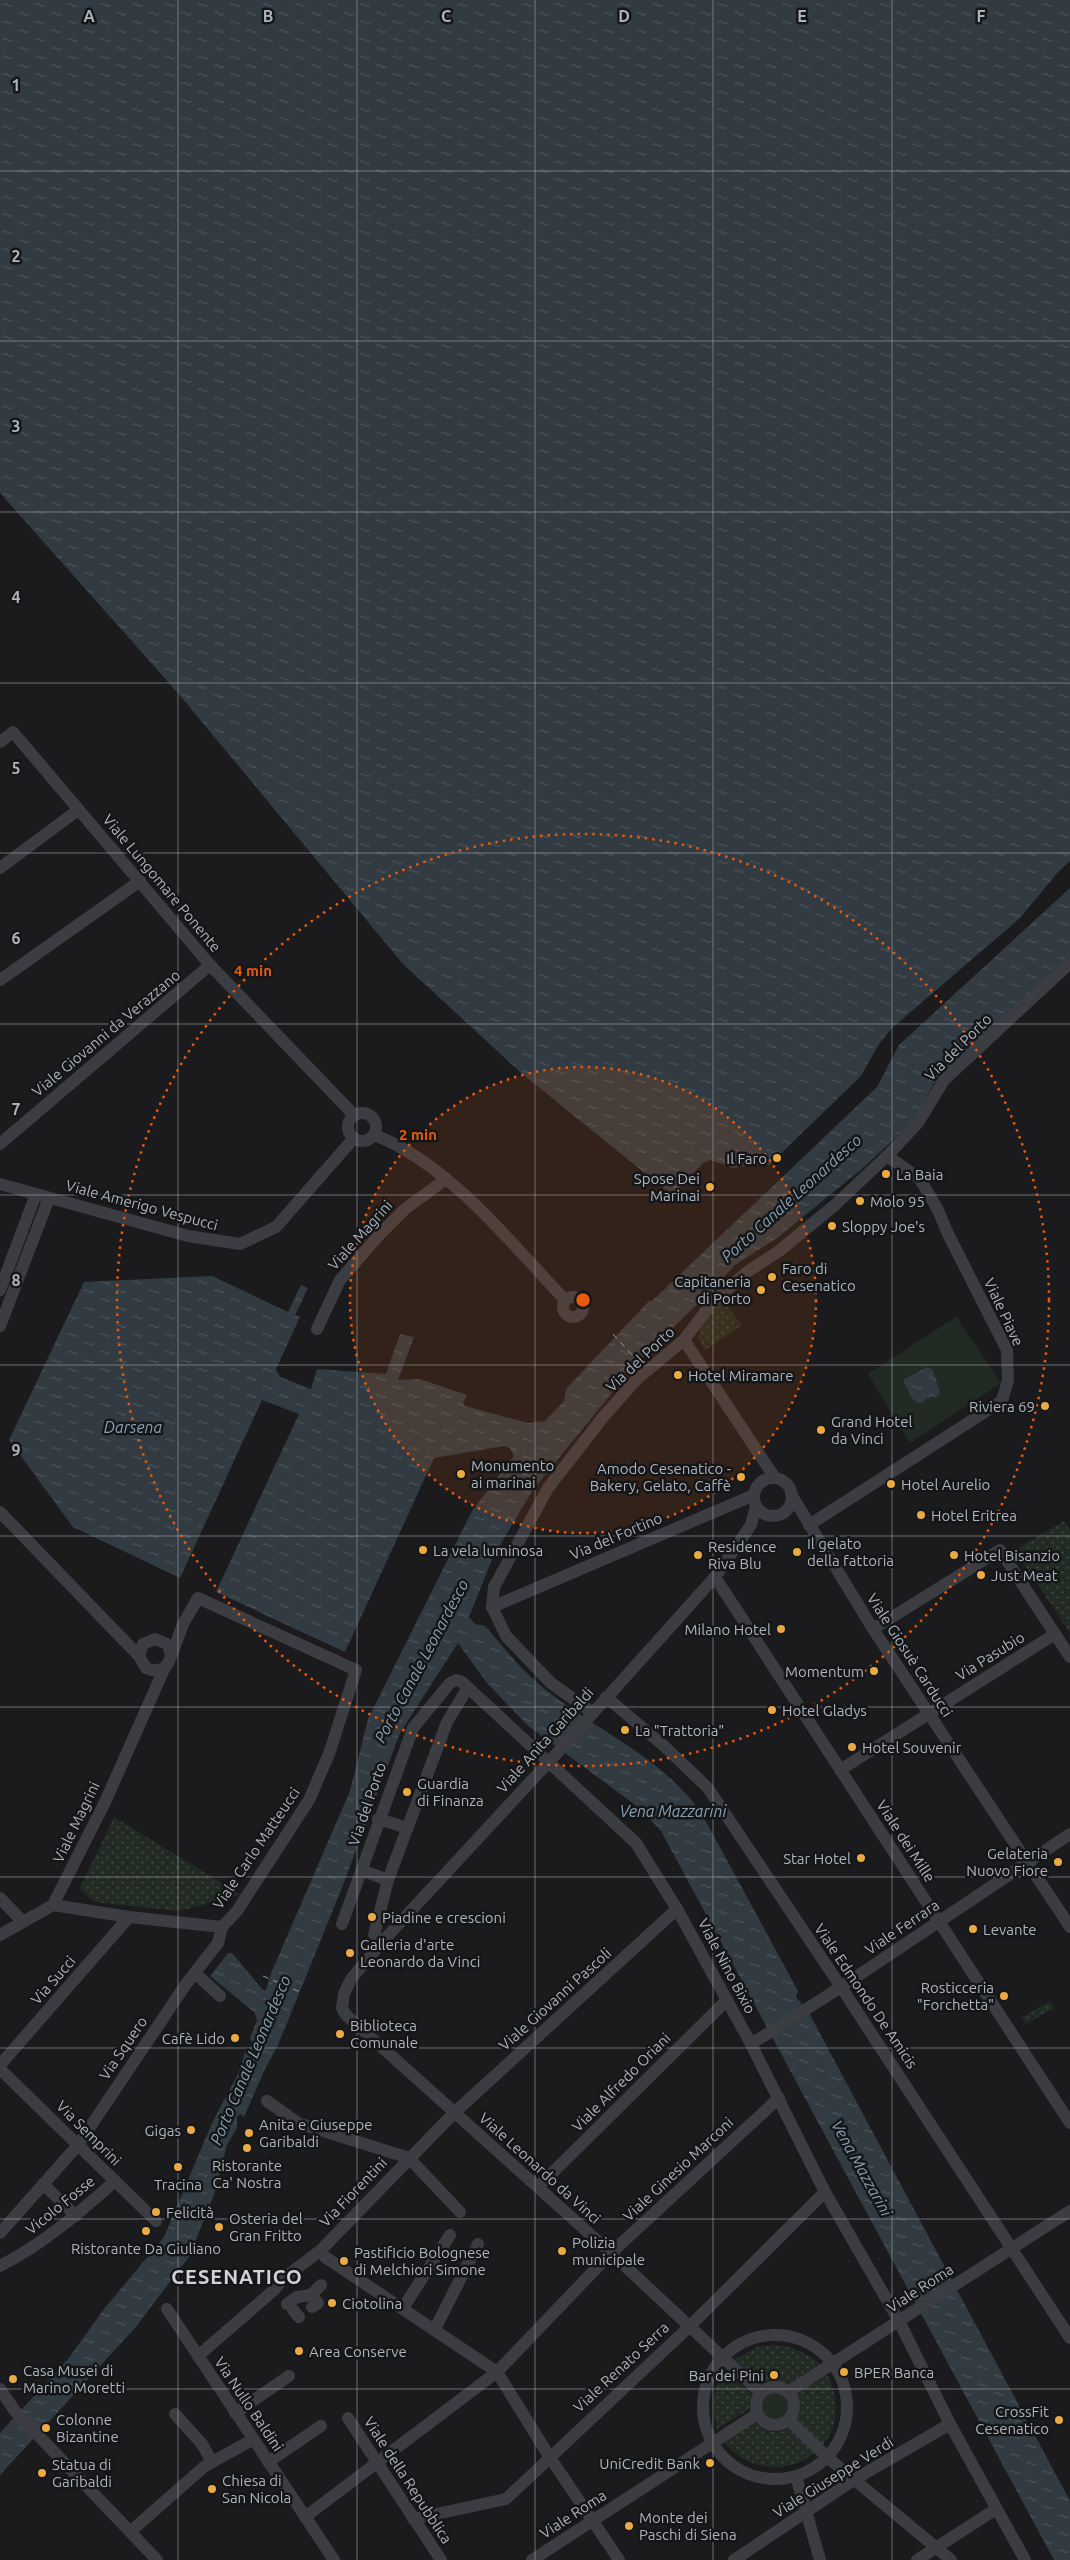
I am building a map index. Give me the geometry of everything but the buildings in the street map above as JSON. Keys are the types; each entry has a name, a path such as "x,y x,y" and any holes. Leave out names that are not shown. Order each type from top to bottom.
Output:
{"street":[{"name":"Viale Lungomare Ponente","path":"0,742 13,732 210,965 354,1115"},
{"path":"0,868 78,810"},
{"path":"0,980 140,881"},
{"name":"Via del Porto","path":"492,1607 494,1587 548,1488 604,1416 637,1379 684,1340 710,1304 747,1272 778,1251 828,1211 887,1156 918,1123 944,1080 1070,963"},
{"name":"Viale Giovanni da Verazzano","path":"0,1144 210,965"},
{"path":"364,1112 373,1117 377,1126 374,1135 367,1141 354,1138 348,1126 354,1115 364,1112"},
{"path":"374,1135 397,1143 446,1179 564,1300"},
{"name":"Viale Amerigo Vespucci","path":"0,1184 188,1236 240,1244 276,1227 354,1138"},
{"name":"Viale Piave","path":"809,1525 1002,1401 1008,1380 1007,1350 948,1234 938,1210 920,1179 887,1156"},
{"name":"Viale Magrini","path":"317,1329 340,1280 405,1209 446,1179"},
{"path":"0,1290 36,1194"},
{"path":"0,1326 49,1198"},
{"path":"684,1340 775,1478 786,1484 791,1494 789,1506 776,1515"},
{"path":"775,1478 763,1480 759,1484 755,1500 760,1511 809,1525"},
{"name":"Viale Giosuè Carducci","path":"791,1494 873,1629 1070,1927"},
{"name":"Via del Fortino","path":"492,1607 755,1500"},
{"name":"Viale Anita Garibaldi","path":"342,2008 344,1994 351,1979 382,1942 558,1752 715,1577 742,1542 753,1522 755,1500"},
{"path":"0,1512 123,1640 142,1655 156,1671 168,1662 167,1644 159,1640 151,1640 142,1655 151,1697"},
{"name":"Viale Anita Garibaldi","path":"742,1542 776,1515"},
{"path":"873,1629 1000,1550 1070,1657"},
{"name":"Viale dei Mille","path":"715,1577 1070,2123"},
{"name":"Viale Magrini","path":"53,1905 106,1800 183,1624 198,1598"},
{"name":"Viale Carlo Matteucci","path":"53,1905 130,1917 222,1927 237,1911 309,1800 329,1754 356,1670 198,1598"},
{"path":"492,1607 506,1636 551,1683 593,1713"},
{"name":"Viale Magrini","path":"159,1640 183,1624"},
{"name":"Via Pasubio","path":"840,1770 1055,1634"},
{"name":"Via del Porto","path":"342,1924 378,1819 413,1728 443,1690 456,1680"},
{"name":"Viale Nino Bixio","path":"456,1680 462,1682 467,1689 636,1843 678,1909 727,2000 754,2042 779,2098 826,2192 903,2318 950,2424 1025,2560"},
{"path":"382,1942 374,1935 388,1880 448,1722 467,1689"},
{"name":"Viale Edmondo De Amicis","path":"606,1697 664,1745 708,1788 841,1987 1070,2338"},
{"path":"378,1819 408,1828"},
{"name":"Viale Ferrara","path":"754,2042 841,1987 1070,1834"},
{"path":"361,1870 388,1880"},
{"path":"0,1898 23,1922"},
{"path":"0,1935 53,1905"},
{"name":"Viale Giovanni Pascoli","path":"454,2113 678,1909"},
{"name":"Via Succi","path":"0,2065 130,1917"},
{"path":"195,1925 218,1943"},
{"name":"Via Squero","path":"0,2233 78,2144 186,1984 196,1974 218,1943 222,1927"},
{"path":"196,1974 220,1996"},
{"name":"Viale Alfredo Oriani","path":"538,2187 727,2000"},
{"name":"Viale Leonardo da Vinci","path":"342,2008 346,2015 612,2254 688,2327 761,2393"},
{"name":"Via Semprini","path":"0,2069 156,2221"},
{"name":"Viale Ginesio Marconi","path":"306,2517 497,2372 612,2254 779,2098"},
{"path":"267,2102 298,2123 409,2158"},
{"name":"Via Fiorentini","path":"198,2356 274,2290 284,2278 321,2251 454,2113"},
{"name":"Via Fiorentini","path":"409,2158 460,2212"},
{"name":"Vicolo Fosse","path":"0,2266 25,2253 76,2216 115,2181"},
{"path":"43,2184 76,2216"},
{"name":"Viale Renato Serra","path":"413,2519 506,2499 549,2456 688,2327 826,2192"},
{"name":"Viale Roma","path":"788,2392 1070,2211"},
{"path":"403,2308 450,2234"},
{"path":"435,2329 478,2244"},
{"path":"321,2251 343,2270 435,2329 497,2372 549,2456 594,2520 619,2560"},
{"path":"293,2310 297,2296 312,2301 321,2285"},
{"name":"Via Nullo Baldini","path":"167,2309 332,2559"},
{"path":"769,2335 787,2336 804,2341 820,2350 832,2363 842,2381 847,2401 846,2421 839,2440 827,2457 813,2469 796,2476 778,2479 761,2478 745,2472 730,2463 712,2442 703,2414 704,2394 710,2374 722,2358 736,2346 752,2339 769,2335"},
{"path":"235,2413 289,2376"},
{"path":"774,2387 788,2392 792,2397 794,2409 788,2420 777,2425 765,2423 757,2414 756,2403 761,2393 774,2387"},
{"path":"0,2389 18,2414 131,2531 152,2560"},
{"path":"175,2414 202,2444 212,2462"},
{"name":"Viale Roma","path":"532,2560 757,2414"},
{"name":"Viale della Repubblica","path":"348,2418 441,2560"},
{"path":"788,2420 827,2457 951,2560"},
{"name":"Viale Giuseppe Verdi","path":"734,2560 855,2479 950,2424"},
{"path":"268,2462 321,2426"},
{"path":"131,2531 212,2462 252,2440"},
{"path":"796,2476 820,2560"},
{"path":"917,2560 996,2509"}],"shaded area":[{"path":"723,1301 742,1325 705,1350 698,1337 702,1323"},
{"path":"956,1317 1001,1383 910,1443 868,1374"},
{"path":"1064,1521 1070,1531 1070,1633 1015,1550"},
{"path":"114,1817 241,1895 179,1911 94,1902 80,1888"},
{"path":"1050,2001 1054,2008 1026,2024 1021,2018"},
{"path":"773,2345 798,2350 820,2364 789,2385 774,2381 761,2385 734,2360 757,2347"},
{"path":"725,2370 752,2394 749,2409 717,2429 714,2398 715,2391"},
{"path":"826,2372 834,2391 836,2410 832,2429 822,2446 796,2421 800,2410 796,2392"},
{"path":"775,2392 785,2396 789,2406 785,2416 775,2420 765,2416 761,2406 765,2396"},
{"path":"754,2422 766,2430 775,2432 789,2428 814,2453 791,2465 779,2467 767,2467 744,2459 724,2442"}],"water":[{"path":"0,0 1070,0 1070,861 1059,871 1019,919 892,1028 879,1044 861,1076 769,1165 733,1168 710,1160 703,1163 673,1196 520,1072 403,964 177,692 0,493"},
{"path":"1070,888 1070,959 937,1078 914,1120 863,1168 777,1238 735,1265 709,1293 638,1361 532,1491 493,1557 469,1617 475,1624 485,1626 519,1665 540,1685 582,1716 627,1745 669,1777 687,1795 703,1816 798,1991 796,1997 809,2013 1070,2501 1070,2560 1054,2560 661,1831 630,1801 527,1725 487,1683 458,1643 400,1733 340,1893 278,2045 265,2069 244,2117 240,2114 237,2117 237,2128 227,2145 215,2192 189,2257 135,2328 0,2475 0,2433 68,2359 104,2309 164,2237 212,2123 239,2072 245,2052 253,2044 250,2038 257,2020 254,2012 210,1976 228,1953 232,1953 263,1990 266,1990 272,1971 350,1791 368,1719 472,1511 514,1456 510,1448 504,1446 434,1458 345,1652 216,1592 299,1414 262,1400 180,1578 73,1527 9,1440 84,1282 212,1276 288,1312 301,1285 308,1288 295,1315 300,1317 276,1369 280,1377 311,1389 317,1369 386,1374 400,1334 414,1337 398,1380 420,1379 467,1395 463,1403 465,1406 528,1423 545,1421 564,1401 566,1389 649,1301 652,1301 877,1087 899,1045"},
{"path":"927,1367 933,1370 940,1393 936,1397 931,1396 930,1399 927,1398 922,1403 913,1399 904,1384 905,1379"}],"ferry route":[{"path":"613,1334 643,1367"},
{"path":"263,1976 300,1992"}],"place":[{"name":"Il Faro","path":"777,1158"},
{"name":"La Baia","path":"886,1174"},
{"name":"Spose Dei Marinai","path":"710,1187"},
{"name":"Molo 95","path":"860,1201"},
{"name":"Sloppy Joe's","path":"832,1226"},
{"name":"Faro di Cesenatico","path":"772,1277"},
{"name":"Capitaneria di Porto","path":"761,1290"},
{"name":"Hotel Miramare","path":"678,1375"},
{"name":"Riviera 69","path":"1045,1406"},
{"name":"Grand Hotel da Vinci","path":"821,1430"},
{"name":"Monumento ai marinai","path":"461,1474"},
{"name":"Amodo Cesenatico - Bakery, Gelato, Caffè","path":"741,1477"},
{"name":"Hotel Aurelio","path":"891,1484"},
{"name":"Hotel Eritrea","path":"921,1515"},
{"name":"La vela luminosa","path":"423,1550"},
{"name":"Il gelato della fattoria","path":"797,1552"},
{"name":"Residence Riva Blu","path":"698,1555"},
{"name":"Hotel Bisanzio","path":"954,1555"},
{"name":"Just Meat","path":"981,1575"},
{"name":"Milano Hotel","path":"781,1629"},
{"name":"Momentum","path":"874,1671"},
{"name":"Hotel Gladys","path":"772,1710"},
{"name":"La \"Trattoria\"","path":"625,1730"},
{"name":"Hotel Souvenir","path":"852,1747"},
{"name":"Guardia di Finanza","path":"407,1792"},
{"name":"Star Hotel","path":"861,1858"},
{"name":"Gelateria Nuovo Fiore","path":"1058,1862"},
{"name":"Piadine e crescioni","path":"372,1917"},
{"name":"Levante","path":"973,1929"},
{"name":"Galleria d'arte Leonardo da Vinci","path":"350,1953"},
{"name":"Rosticceria \"Forchetta\"","path":"1004,1996"},
{"name":"Biblioteca Comunale","path":"340,2034"},
{"name":"Cafè Lido","path":"235,2038"},
{"name":"Gigas","path":"191,2130"},
{"name":"Anita e Giuseppe Garibaldi","path":"249,2133"},
{"name":"Ristorante Ca' Nostra","path":"247,2148"},
{"name":"Tracina","path":"178,2167"},
{"name":"Felicità","path":"156,2212"},
{"name":"Osteria del Gran Fritto","path":"219,2227"},
{"name":"Ristorante Da Giuliano","path":"146,2231"},
{"name":"Polizia municipale","path":"562,2251"},
{"name":"Pastificio Bolognese di Melchiori Simone","path":"344,2261"},
{"name":"Ciotolina","path":"332,2303"},
{"name":"Area Conserve","path":"299,2351"},
{"name":"BPER Banca","path":"844,2372"},
{"name":"Bar dei Pini","path":"774,2375"},
{"name":"Casa Musei di Marino Moretti","path":"13,2379"},
{"name":"CrossFit Cesenatico","path":"1059,2420"},
{"name":"Colonne Bizantine","path":"46,2428"},
{"name":"UniCredit Bank","path":"710,2463"},
{"name":"Statua di Garibaldi","path":"42,2473"},
{"name":"Chiesa di San Nicola","path":"212,2489"},
{"name":"Monte dei Paschi di Siena","path":"629,2526"}],"district":[{"name":"CESENATICO","path":"237,2276"}],"water label":[{"name":"Porto Canale Leonardesco","path":"791,1198"},
{"name":"Darsena","path":"133,1427"},
{"name":"Porto Canale Leonardesco","path":"421,1661"},
{"name":"Vena Mazzarini","path":"673,1811"},
{"name":"Porto Canale Leonardesco","path":"250,2060"},
{"name":"Vena Mazzarini","path":"862,2168"}]}
